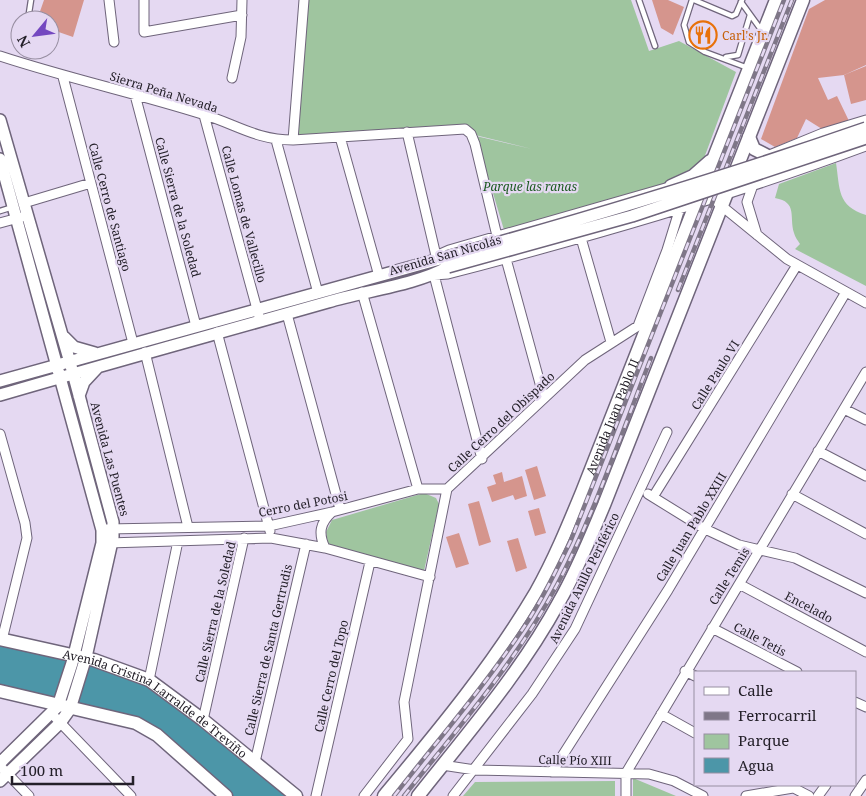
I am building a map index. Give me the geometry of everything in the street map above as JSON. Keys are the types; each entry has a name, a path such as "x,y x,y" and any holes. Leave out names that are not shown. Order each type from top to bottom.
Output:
{"main road":[{"name":"Avenida Juan Pablo II","path":"384,796 491,661 537,590 582,492 776,0"},
{"name":"Avenida Juan Pablo II","path":"418,796 513,674 559,602 575,571 608,496 720,200 737,168 803,0"},
{"path":"748,136 761,158"},
{"path":"675,185 699,172 713,157"},
{"name":"Avenida Cristina Larralde de Treviño","path":"1,640 148,680 204,720 296,796"},
{"path":"0,691 124,719 148,729 226,796"}],"street":[{"path":"110,0 114,42"},
{"path":"144,0 144,32 242,15"},
{"path":"232,78 242,15 242,0"},
{"path":"293,140 304,0"},
{"name":"Sierra Peña Nevada","path":"0,56 64,77 204,115 244,132 276,140 465,129 471,134 497,236"},
{"name":"Calle Cerro de Santiago","path":"64,77 133,343"},
{"name":"Calle Sierra de la Soledad","path":"135,95 196,326"},
{"name":"Calle Lomas de Vallecillo","path":"204,115 258,315"},
{"name":"Avenida Las Puentes","path":"0,120 9,188"},
{"path":"444,261 440,254 449,250 675,185 704,180 823,133 866,120"},
{"name":"Avenida San Nicolás","path":"0,394 73,373 133,343 196,326 258,315 287,314 362,292 434,275 444,261 689,188 866,128"},
{"path":"407,132 444,261"},
{"path":"0,137 11,176 9,188"},
{"path":"340,137 379,276"},
{"name":"Avenida San Nicolás","path":"0,382 69,362 145,352 217,332 318,293 379,276 632,216 866,138"},
{"path":"276,140 318,293"},
{"path":"482,459 434,275 448,274 506,259 680,208 720,200 756,184 866,146"},
{"name":"Avenida Las Puentes","path":"0,158 9,188 19,205 73,373 108,529 107,543 78,660 62,706 60,723 2,771"},
{"path":"757,236 746,202 756,184 752,173 761,158"},
{"path":"704,180 720,200 757,236 797,265 866,303"},
{"path":"19,205 91,183"},
{"name":"Calle Cerro del Obispado","path":"364,796 408,739 404,702 447,489 482,459 585,360 638,326 667,250 680,208 675,185"},
{"path":"0,223 23,217"},
{"name":"Avenida Las Puentes","path":"23,217 49,341 108,529"},
{"path":"582,238 611,342"},
{"path":"506,259 544,398"},
{"name":"Calle Paulo VI","path":"653,497 797,265"},
{"path":"362,292 418,489"},
{"name":"Calle Juan Pablo XXIII","path":"552,772 668,590 703,528 766,428 846,292"},
{"path":"287,314 336,511 322,524 321,536 325,548"},
{"path":"60,331 74,348 100,359 84,382 79,396"},
{"path":"217,332 271,538"},
{"path":"35,371 46,357 49,341"},
{"path":"145,352 188,527"},
{"name":"Calle Temis","path":"626,773 866,372"},
{"path":"38,384 53,387 65,396"},
{"path":"844,409 866,420"},
{"name":"Avenida Anillo Periférico","path":"453,796 532,694 576,629 667,432"},
{"path":"0,434 25,523 27,538 1,640"},
{"path":"818,451 866,476"},
{"name":"Cerro del Potosi","path":"108,529 269,526 336,511 418,489 447,489"},
{"path":"641,491 703,528 739,545 778,553 803,561 866,593"},
{"path":"792,494 866,534"},
{"name":"Calle Sierra de la Soledad","path":"204,720 244,538"},
{"name":"Cerro del Potosi","path":"107,543 271,538 325,548 370,562 430,577"},
{"path":"148,680 178,541"},
{"name":"Calle Sierra de Santa Gertrudis","path":"255,762 306,544"},
{"name":"Calle Cerro del Topo","path":"316,796 370,562"},
{"name":"Encelado","path":"739,584 866,652"},
{"name":"Calle Tetis","path":"712,628 795,671"},
{"path":"686,671 694,675"},
{"path":"62,706 60,723 131,796"},
{"name":"Avenida Las Puentes","path":"2,771 62,706"},
{"path":"662,714 694,732"},
{"name":"Calle Pío XIII","path":"442,765 475,770 626,773 660,776 704,796"},
{"path":"2,771 29,796"},
{"path":"626,773 626,796"},
{"path":"855,796 866,780"},
{"path":"746,796 790,786 809,796"}],"lane":[{"path":"639,0 655,46"},
{"path":"741,1 736,14 732,16 693,0 684,25 687,38 694,46 749,69"},
{"path":"741,1 764,33"},
{"path":"724,57 738,55 750,16"},
{"path":"0,210 19,205"}],"green space":[{"name":"Parque las ranas","path":"306,0 631,0 649,51 679,41 736,72 700,169 680,184 504,230 476,136 532,149 471,134 407,132 297,135"},
{"path":"836,163 840,189 845,201 850,207 866,215 866,286 795,249 800,244 794,233 790,207 782,200 775,198 779,184"},
{"path":"424,493 436,498 439,504 424,571 328,544 326,532 332,520"},
{"path":"633,778 676,796 633,796"},
{"path":"615,781 615,796 463,796 475,782"}],"water":[{"path":"0,639 149,680 296,796 226,796 157,735 0,691"}],"building":[{"path":"44,0 84,0 73,37 60,32 60,10 40,10"},
{"path":"652,0 668,0 684,7 673,35 661,28"},
{"path":"825,0 866,0 866,65 844,75 818,78 828,100 837,96 849,121 822,129 806,119 797,138 775,147 761,139 809,9"},
{"path":"866,66 866,100 851,104 844,75"},
{"path":"537,466 546,496 534,500 525,470"},
{"path":"502,472 504,482 522,476 527,496 515,500 513,495 492,502 487,487 496,484 493,475"},
{"path":"479,501 491,542 479,546 468,504"},
{"path":"539,508 546,533 535,536 528,511"},
{"path":"459,533 469,564 456,568 446,537"},
{"path":"518,538 527,568 516,572 507,541"}],"railway":[{"path":"394,796 476,694 507,652 536,608 571,540 784,0"},
{"path":"678,290 792,0"},
{"path":"404,796 505,668 557,585 595,502 651,358"}],"place":[{"name":"Carl's Jr.","path":"703,35"}]}
